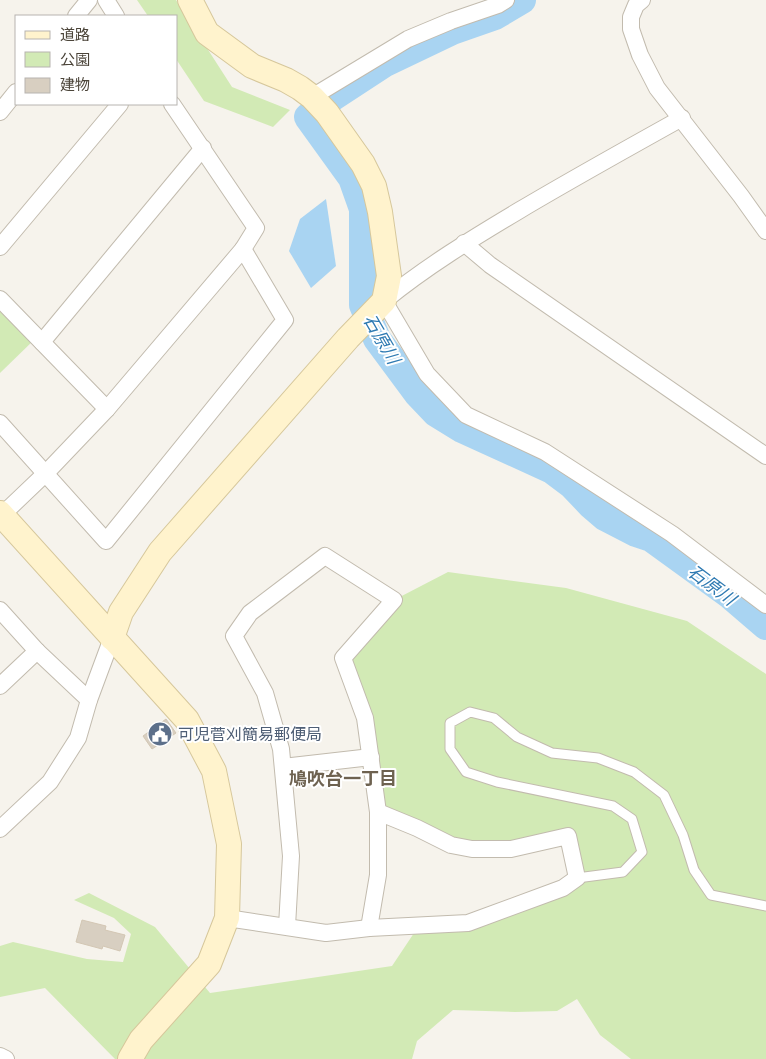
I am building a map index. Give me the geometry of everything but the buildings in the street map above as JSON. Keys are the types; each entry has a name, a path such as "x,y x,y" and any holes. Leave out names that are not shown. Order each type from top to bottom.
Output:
{"street":[{"path":"77,15 89,0"},
{"path":"106,0 115,15"},
{"path":"190,0 207,33 252,66 286,80 320,105 363,164 374,186 380,212 389,276 384,301 426,374 466,415 545,452 672,534 766,605"},
{"path":"320,105 408,39 451,21 498,5 506,0"},
{"path":"642,0 636,5 631,17 631,29 640,55 657,88 682,118 766,231"},
{"path":"0,112 15,93"},
{"path":"0,247 119,105"},
{"path":"130,1059 141,1040 209,964 227,918 229,844 214,770 187,720 1,514 46,473 107,409 243,250 256,228 173,105"},
{"path":"0,829 50,782 78,738 88,700 121,612 160,552 348,338 384,301 414,277 464,244 584,172 682,118"},
{"path":"42,342 203,148"},
{"path":"464,244 490,265 766,456"},
{"path":"0,423 106,541 285,320 243,250"},
{"path":"0,299 107,409"},
{"path":"287,926 291,856 281,749 265,693 234,636 250,613 325,556 394,600 343,658 366,718 378,812 378,875 369,928"},
{"path":"0,610 37,651 88,700"},
{"path":"0,686 37,651"},
{"path":"283,767 371,757"},
{"path":"227,918 326,933 369,928 468,923 563,888 578,878 568,836 511,849 472,849 451,845 378,812"},
{"path":"0,1056 6,1059"}],"lane":[{"path":"578,878 622,872 642,852 632,819 613,806 497,782 466,772 450,749 450,723 470,712 494,718 516,737 552,753 598,758 634,772 664,795 684,836 694,870 711,895 766,906"}],"green space":[{"path":"137,0 176,0 232,87 290,110 273,127 204,101 178,62 178,15 147,15"},
{"path":"0,302 37,337 0,373"},
{"path":"448,572 566,588 687,621 766,674 766,1059 631,1059 600,1035 577,999 557,1011 453,1010 417,1041 412,1059 115,1059 45,988 0,997 0,946 13,942 87,959 123,962 131,934 114,918 74,900 89,893 155,927 210,993 392,966 416,930 468,927 580,877 568,836 472,849 378,811 343,658 394,600"}],"water":[{"path":"326,199 336,266 311,288 289,251 300,219"}],"waterway":[{"name":"石原川","path":"522,0 495,16 452,31 385,63 333,97 308,117 352,178 363,209 363,305 377,339 417,393 436,413 462,429 552,470 572,485 605,517 636,533 651,538 731,596 766,626"}],"place":[{"name":"可児菅刈簡易郵便局","path":"160,734"}],"district":[{"name":"鳩吹台一丁目","path":"343,778"}]}
